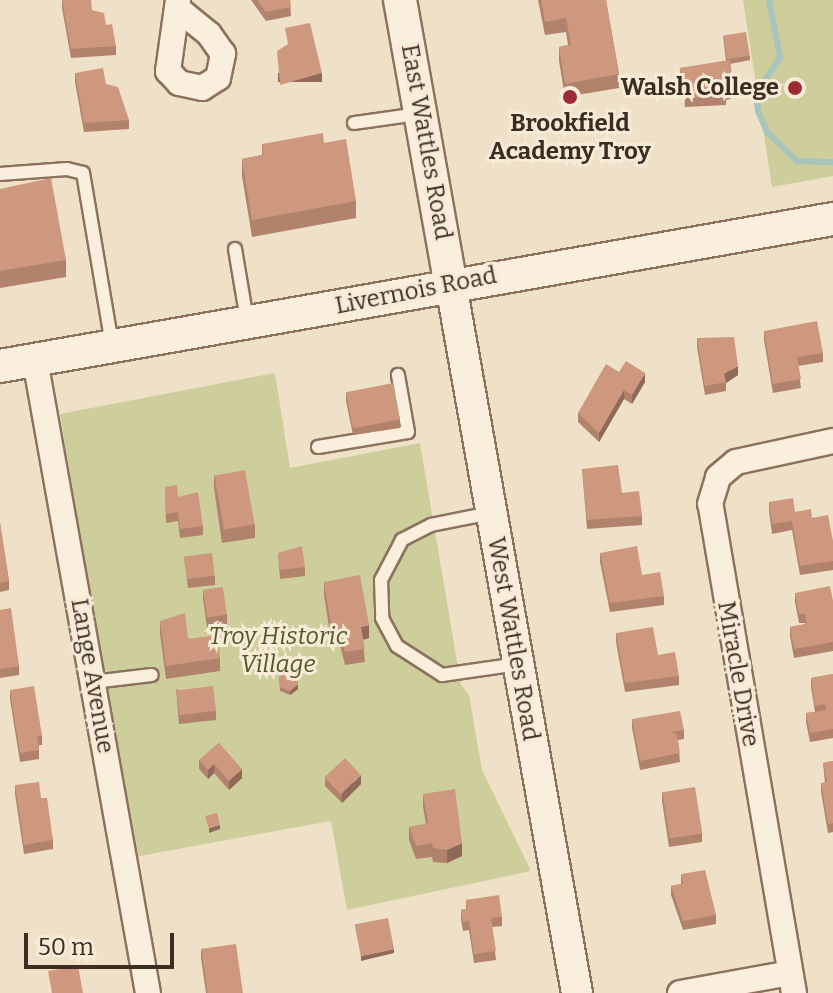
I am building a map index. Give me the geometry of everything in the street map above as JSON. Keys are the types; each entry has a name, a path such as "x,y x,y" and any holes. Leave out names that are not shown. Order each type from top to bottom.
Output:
{"main road":[{"name":"East Wattles Road","path":"400,0 451,285"},
{"name":"Livernois Road","path":"0,366 833,219"}],"street":[{"name":"West Wattles Road","path":"451,285 577,993"},
{"name":"Lange Avenue","path":"35,360 148,993"},
{"name":"Miracle Drive","path":"792,983 710,504 718,477 736,462 833,441"},
{"path":"680,993 792,983"}],"lane":[{"path":"354,123 420,113"},
{"path":"0,174 83,173 112,345"},
{"path":"235,249 248,323"},
{"path":"318,447 408,432 398,375"},
{"path":"491,513 431,525 402,540 381,580 382,618 397,646 442,675 518,664"},
{"path":"93,682 152,675"}],"green space":[{"name":"Walsh College","path":"743,0 833,0 833,176 772,187"},
{"name":"Troy Historic Village","path":"275,373 290,468 420,443 461,685 469,695 482,770 531,871 347,910 331,821 134,857 60,414"}],"building":[{"path":"62,0 91,0 92,10 104,13 106,25 112,24 116,46 71,49"},
{"path":"257,0 290,0 291,7 266,12"},
{"path":"541,0 606,0 619,74 565,84 559,47 571,45 566,18 545,22"},
{"path":"310,23 322,73 280,85 277,51 288,44 285,28"},
{"path":"746,32 750,56 727,59 723,36"},
{"path":"730,60 734,89 726,91 726,96 685,98 680,68"},
{"path":"103,68 106,84 118,87 129,120 84,123 75,73"},
{"path":"323,133 324,143 346,139 356,201 252,220 242,159 263,155 262,144"},
{"path":"51,178 66,260 0,271 0,189"},
{"path":"817,321 823,353 797,357 801,379 773,384 764,331"},
{"path":"734,337 738,366 724,374 726,382 705,386 697,338"},
{"path":"626,361 645,373 632,395 624,390 599,433 578,413 606,364 619,372"},
{"path":"393,383 400,419 353,428 346,392"},
{"path":"618,465 622,493 639,491 642,516 587,520 582,469"},
{"path":"245,470 255,524 224,530 214,475"},
{"path":"177,485 178,497 198,492 203,526 180,529 178,512 166,514 165,487"},
{"path":"793,498 795,512 811,509 812,518 828,515 833,561 800,566 792,521 772,524 769,502"},
{"path":"0,523 9,581 0,583"},
{"path":"302,546 305,567 280,570 278,553"},
{"path":"637,546 642,575 660,572 664,596 610,603 600,553"},
{"path":"212,553 215,576 187,579 184,556"},
{"path":"360,575 369,625 361,627 365,649 345,652 340,632 332,632 324,582"},
{"path":"830,586 833,642 794,649 790,627 807,624 805,614 799,614 795,593"},
{"path":"223,587 227,615 207,618 203,590"},
{"path":"11,608 19,666 0,669 0,610"},
{"path":"185,613 188,639 218,635 220,658 166,666 160,621"},
{"path":"653,627 658,655 675,652 679,676 625,683 616,633"},
{"path":"287,671 297,675 298,684 290,691 280,687 279,677"},
{"path":"833,674 833,729 810,733 806,713 826,710 825,704 815,706 811,678"},
{"path":"34,686 42,736 37,736 39,750 20,753 10,690"},
{"path":"213,686 216,711 179,715 176,691"},
{"path":"680,711 684,730 671,732 677,735 680,753 640,761 632,719"},
{"path":"219,743 242,769 229,781 214,764 208,770 199,760"},
{"path":"345,758 361,775 340,794 325,777"},
{"path":"833,761 833,823 828,824 821,783 827,782 823,763"},
{"path":"39,782 41,798 47,798 53,840 24,845 15,785"},
{"path":"695,787 702,833 670,839 662,792"},
{"path":"455,789 462,843 447,850 433,848 432,843 416,846 409,827 428,823 423,794"},
{"path":"217,813 220,825 208,828 205,816"},
{"path":"705,870 716,915 683,921 671,886 683,884 681,874"},
{"path":"499,895 502,917 491,918 496,951 474,954 469,921 463,922 461,910 467,909 466,900"},
{"path":"388,918 394,949 361,956 355,924"},
{"path":"236,944 243,993 208,993 201,949"},
{"path":"78,966 83,993 52,993 48,971"}],"waterway":[{"path":"769,0 780,58 756,93 758,111 767,132 797,161 833,162"}],"place":[{"name":"Walsh College","path":"795,88"},
{"name":"Brookfield Academy Troy","path":"570,97"}]}
